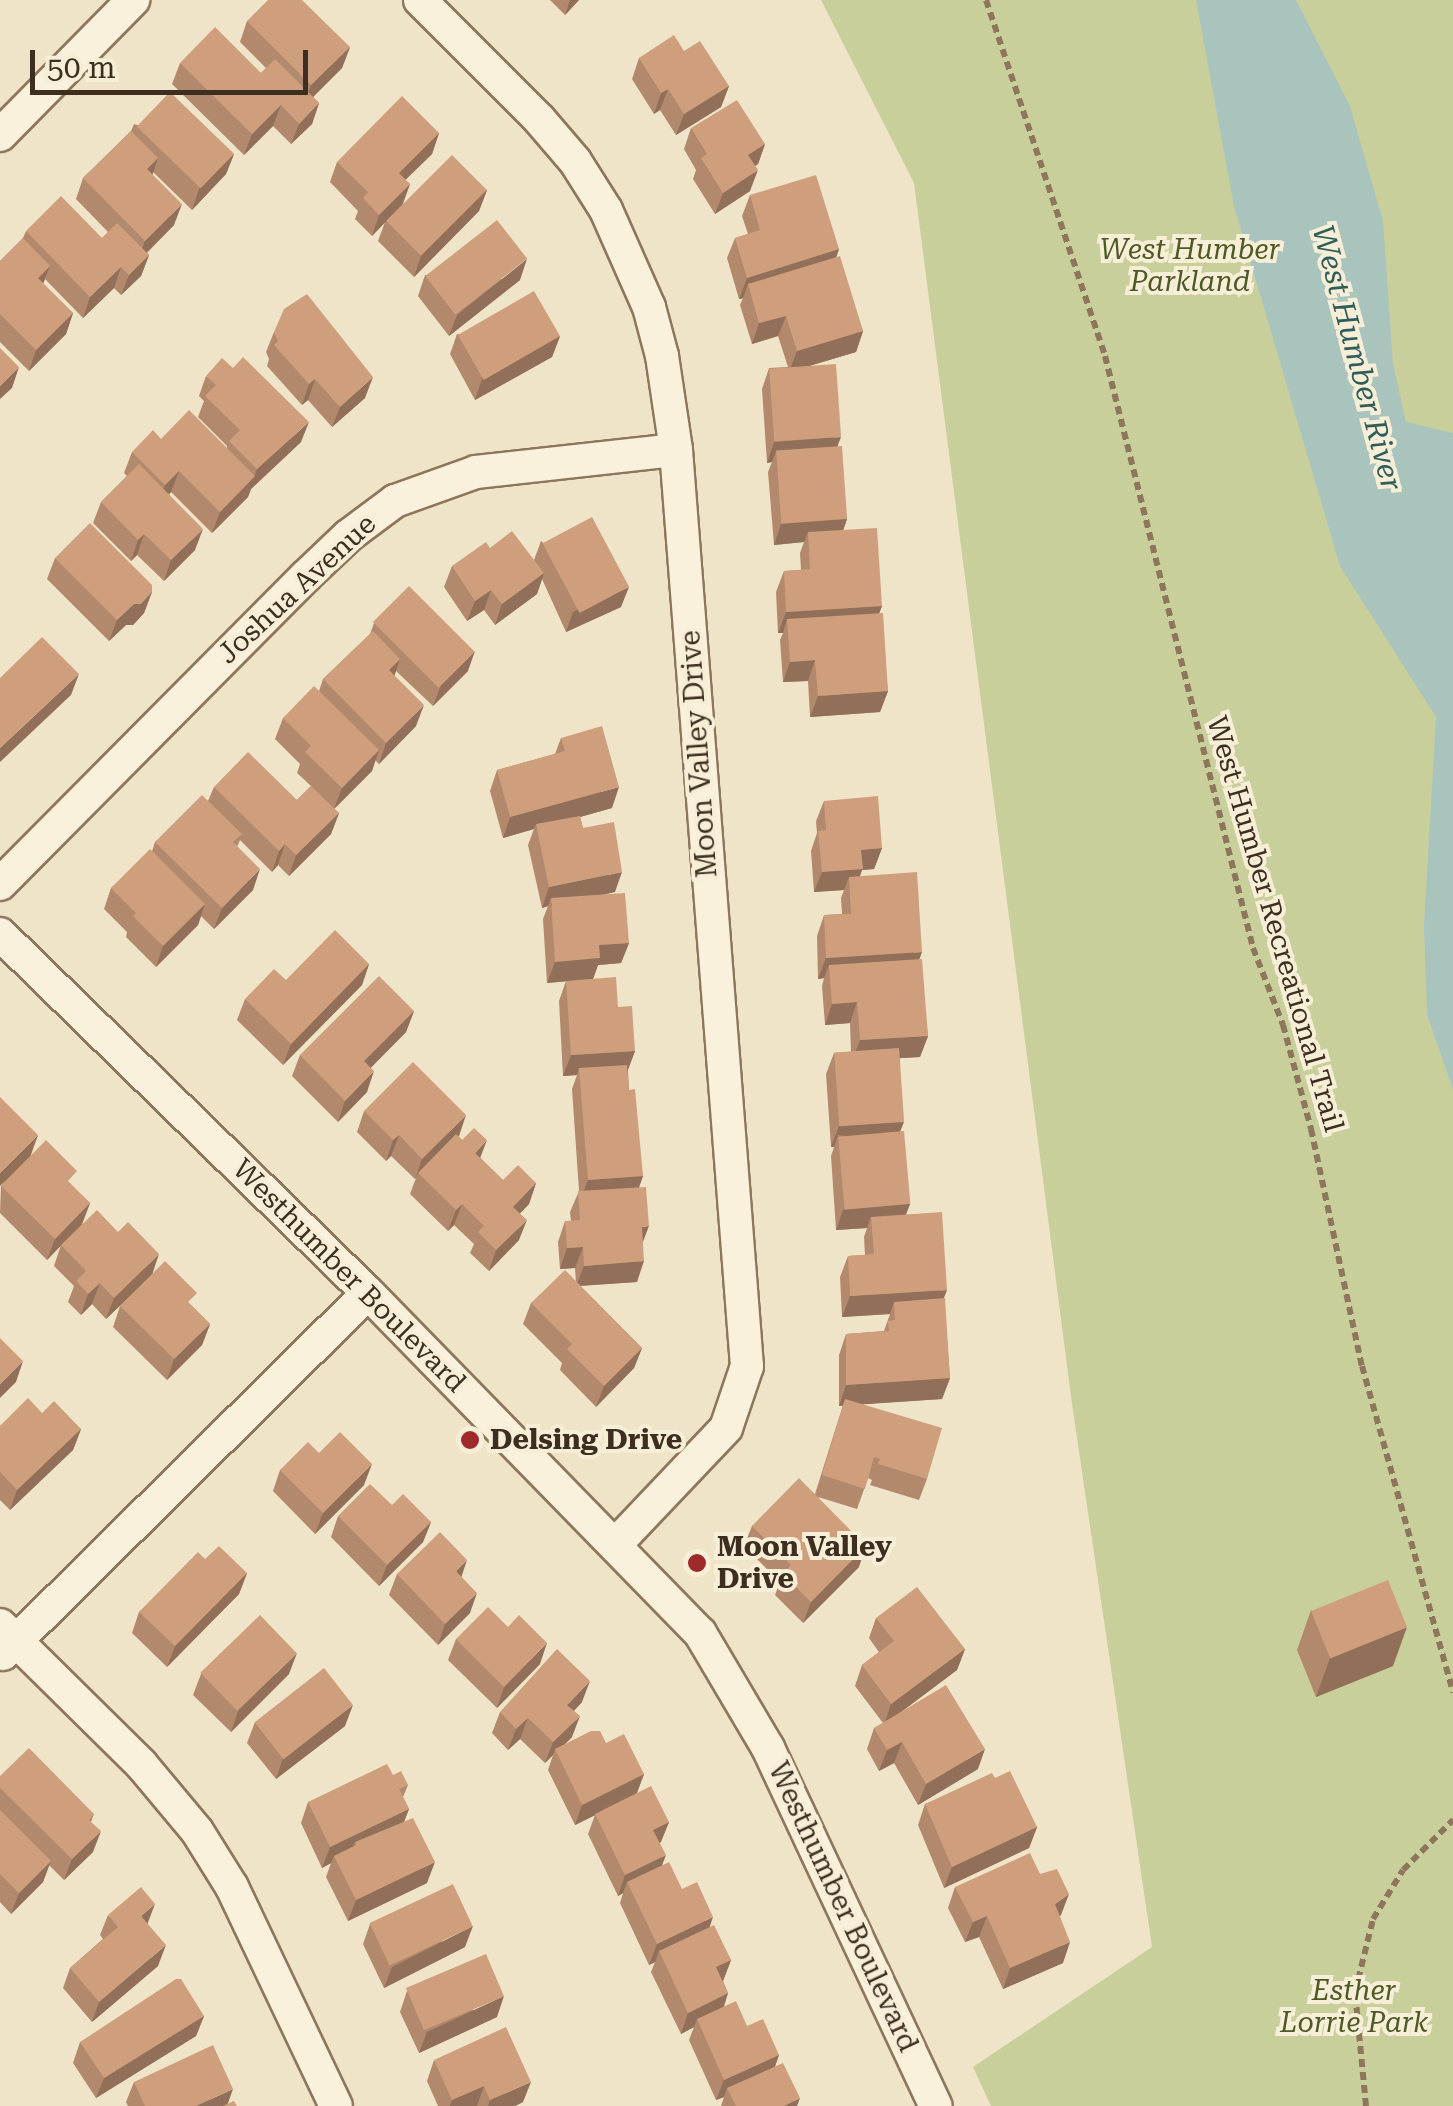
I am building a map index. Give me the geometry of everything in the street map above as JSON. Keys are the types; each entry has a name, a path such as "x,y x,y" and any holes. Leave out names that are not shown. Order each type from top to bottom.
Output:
{"street":[{"path":"0,135 133,0"},
{"name":"Moon Valley Drive","path":"420,0 539,119 575,161 606,210 649,307 662,356 676,450 747,1366 726,1428 616,1544"},
{"name":"Joshua Avenue","path":"0,884 291,591 348,536 396,501 476,472 676,450"},
{"name":"Westhumber Boulevard","path":"0,934 368,1293 700,1633 729,1676 768,1748 936,2106"},
{"path":"336,2106 232,1887 197,1831 140,1764 5,1641 368,1293"}],"path":[{"name":"West Humber Recreational Trail","path":"986,0 1105,356 1248,930 1283,1025 1312,1129 1362,1366 1453,1693"},
{"path":"1366,2106 1355,1992 1373,1919 1403,1870 1453,1820"}],"green space":[{"name":"West Humber Parkland","path":"821,0 1453,0 1453,2106 991,2106 973,2067 1152,1947 1072,1404 914,183"}],"water":[{"name":"West Humber River","path":"1196,0 1296,0 1350,106 1383,221 1393,364 1406,422 1453,433 1453,1089 1427,1015 1424,926 1436,717 1340,566 1234,206"}],"building":[{"path":"268,0 302,0 350,47 311,85 247,21"},
{"path":"215,27 261,73 275,59 319,103 299,124 281,105 252,134 180,63"},
{"path":"674,35 684,51 700,41 729,86 684,114 668,89 661,93 639,58"},
{"path":"170,92 234,154 201,188 137,127"},
{"path":"402,96 439,133 399,173 410,184 379,215 363,198 368,192 337,162"},
{"path":"737,100 765,144 748,155 758,170 723,193 701,158 707,154 691,128"},
{"path":"131,131 158,158 147,169 182,204 145,241 83,178"},
{"path":"452,155 487,190 421,255 386,221"},
{"path":"816,175 839,249 747,278 735,238 760,230 750,195"},
{"path":"61,196 102,238 117,223 149,255 129,275 121,267 90,297 26,231"},
{"path":"497,220 527,259 455,315 425,276"},
{"path":"23,238 50,266 38,278 73,313 36,350 0,314 0,261"},
{"path":"840,256 863,331 797,351 786,316 759,323 748,284"},
{"path":"534,291 560,336 484,380 458,335"},
{"path":"307,294 373,377 340,407 315,379 309,384 274,345 278,341 274,332 284,309"},
{"path":"0,348 19,367 0,386"},
{"path":"243,357 309,422 257,469 229,441 240,430 205,396 216,385 206,376 222,358 233,368"},
{"path":"836,364 841,437 774,441 769,369"},
{"path":"189,410 255,476 220,512 179,471 165,485 132,452 153,430 161,439"},
{"path":"842,446 847,519 781,523 776,451"},
{"path":"139,464 203,529 171,560 144,534 138,540 101,502"},
{"path":"592,517 629,587 580,613 543,543"},
{"path":"90,523 152,585 152,592 141,604 134,604 117,620 55,558"},
{"path":"877,528 882,606 786,612 784,571 810,569 808,532"},
{"path":"512,531 544,573 502,604 491,590 475,601 452,566 486,542 490,548"},
{"path":"409,586 475,652 439,688 373,622"},
{"path":"883,613 888,691 818,696 815,660 790,662 787,619"},
{"path":"373,631 400,659 389,670 424,705 386,743 323,679"},
{"path":"42,637 79,674 0,748 0,678"},
{"path":"314,686 379,750 342,788 305,752 311,746 283,718"},
{"path":"602,726 619,787 510,817 497,770 565,751 561,738"},
{"path":"248,752 297,800 311,786 339,813 296,855 285,844 279,851 214,787"},
{"path":"202,795 242,834 233,842 260,869 222,908 155,842"},
{"path":"878,796 882,848 861,850 863,869 822,872 818,831 826,830 824,801"},
{"path":"580,816 583,828 614,822 622,872 549,887 536,824"},
{"path":"150,849 205,904 163,946 111,888"},
{"path":"917,872 922,952 826,958 824,915 851,914 849,877"},
{"path":"625,893 629,943 599,945 600,958 555,962 551,898"},
{"path":"335,930 369,964 291,1044 245,999 274,969 286,980"},
{"path":"922,959 928,1036 860,1040 857,1002 832,1004 829,965"},
{"path":"379,976 414,1011 364,1061 374,1071 345,1101 300,1055"},
{"path":"616,977 618,1007 632,1006 635,1051 571,1055 566,981"},
{"path":"899,1048 904,1122 839,1126 834,1053"},
{"path":"413,1062 466,1115 422,1159 399,1135 393,1140 364,1111"},
{"path":"627,1065 629,1090 635,1089 643,1176 588,1180 579,1068"},
{"path":"0,1097 38,1135 0,1173"},
{"path":"474,1128 487,1140 475,1153 503,1180 518,1165 536,1183 513,1207 527,1220 496,1250 478,1232 484,1226 462,1204 456,1210 418,1173 456,1134 462,1140"},
{"path":"904,1131 910,1204 845,1209 838,1137"},
{"path":"46,1140 77,1171 68,1181 90,1203 55,1239 1,1186"},
{"path":"646,1187 649,1226 642,1227 644,1261 584,1266 583,1247 567,1248 565,1221 580,1220 578,1191"},
{"path":"97,1210 118,1232 128,1222 159,1254 114,1298 100,1283 88,1294 76,1281 86,1271 61,1245"},
{"path":"942,1212 947,1290 850,1296 848,1256 874,1254 871,1217"},
{"path":"165,1261 197,1293 188,1302 210,1324 174,1359 120,1306"},
{"path":"565,1270 642,1348 604,1386 567,1349 572,1344 531,1303"},
{"path":"945,1298 950,1378 846,1385 846,1334 889,1331 888,1321 895,1320 894,1302"},
{"path":"0,1338 23,1361 0,1384"},
{"path":"28,1398 42,1413 54,1401 81,1429 17,1490 0,1472 0,1426"},
{"path":"845,1399 942,1428 927,1479 878,1464 880,1459 874,1457 865,1489 822,1475"},
{"path":"340,1432 372,1464 323,1513 280,1470 308,1442 319,1453"},
{"path":"799,1478 866,1546 811,1602 783,1574 791,1565 752,1526"},
{"path":"370,1484 392,1505 403,1494 431,1522 387,1565 338,1516"},
{"path":"440,1532 467,1560 456,1571 477,1593 445,1624 397,1574"},
{"path":"219,1546 247,1573 175,1646 139,1612 198,1552 205,1559"},
{"path":"1388,1580 1407,1627 1330,1658 1311,1611"},
{"path":"917,1587 965,1649 891,1704 862,1665 894,1641 876,1618"},
{"path":"488,1607 508,1627 519,1615 547,1643 504,1687 456,1639"},
{"path":"260,1615 297,1653 237,1711 200,1673"},
{"path":"557,1649 590,1681 567,1705 580,1716 553,1742 528,1718 516,1729 500,1712"},
{"path":"324,1668 353,1705 284,1759 255,1722"},
{"path":"946,1685 985,1749 926,1784 902,1742 887,1750 874,1728"},
{"path":"591,1731 600,1731 606,1743 624,1734 644,1774 582,1805 555,1749"},
{"path":"29,1748 94,1814 89,1820 101,1831 72,1859 0,1788 0,1776"},
{"path":"387,1764 393,1775 401,1771 408,1785 399,1789 409,1809 330,1847 308,1802"},
{"path":"1010,1771 1037,1827 952,1867 925,1804 992,1773 995,1778"},
{"path":"651,1786 669,1822 653,1830 666,1855 625,1875 595,1814"},
{"path":"0,1810 51,1861 19,1893 0,1874"},
{"path":"413,1818 435,1862 356,1900 334,1856 356,1845 355,1842"},
{"path":"1030,1853 1040,1874 1057,1869 1069,1894 1055,1904 1070,1942 1010,1968 987,1916 973,1922 955,1887"},
{"path":"669,1862 682,1889 697,1882 713,1917 657,1944 627,1882"},
{"path":"453,1884 473,1927 389,1965 370,1923"},
{"path":"141,1887 155,1904 141,1916 166,1945 99,2002 70,1968 118,1927 108,1915"},
{"path":"714,1925 731,1960 716,1967 728,1993 688,2013 659,1951"},
{"path":"486,1954 504,1996 424,2030 406,1988"},
{"path":"181,1979 204,2016 104,2078 80,2042"},
{"path":"736,2001 747,2026 763,2019 779,2055 724,2080 697,2019"},
{"path":"506,2027 531,2082 490,2100 484,2086 452,2100 434,2060"},
{"path":"213,2045 233,2089 196,2106 145,2106 134,2082"},
{"path":"783,2063 800,2098 784,2106 736,2106 727,2088"}],"place":[{"name":"Delsing Drive","path":"470,1440"},
{"name":"Moon Valley Drive","path":"697,1563"}],"park label":[{"name":"Esther Lorrie Park","path":"1354,2007"}]}
